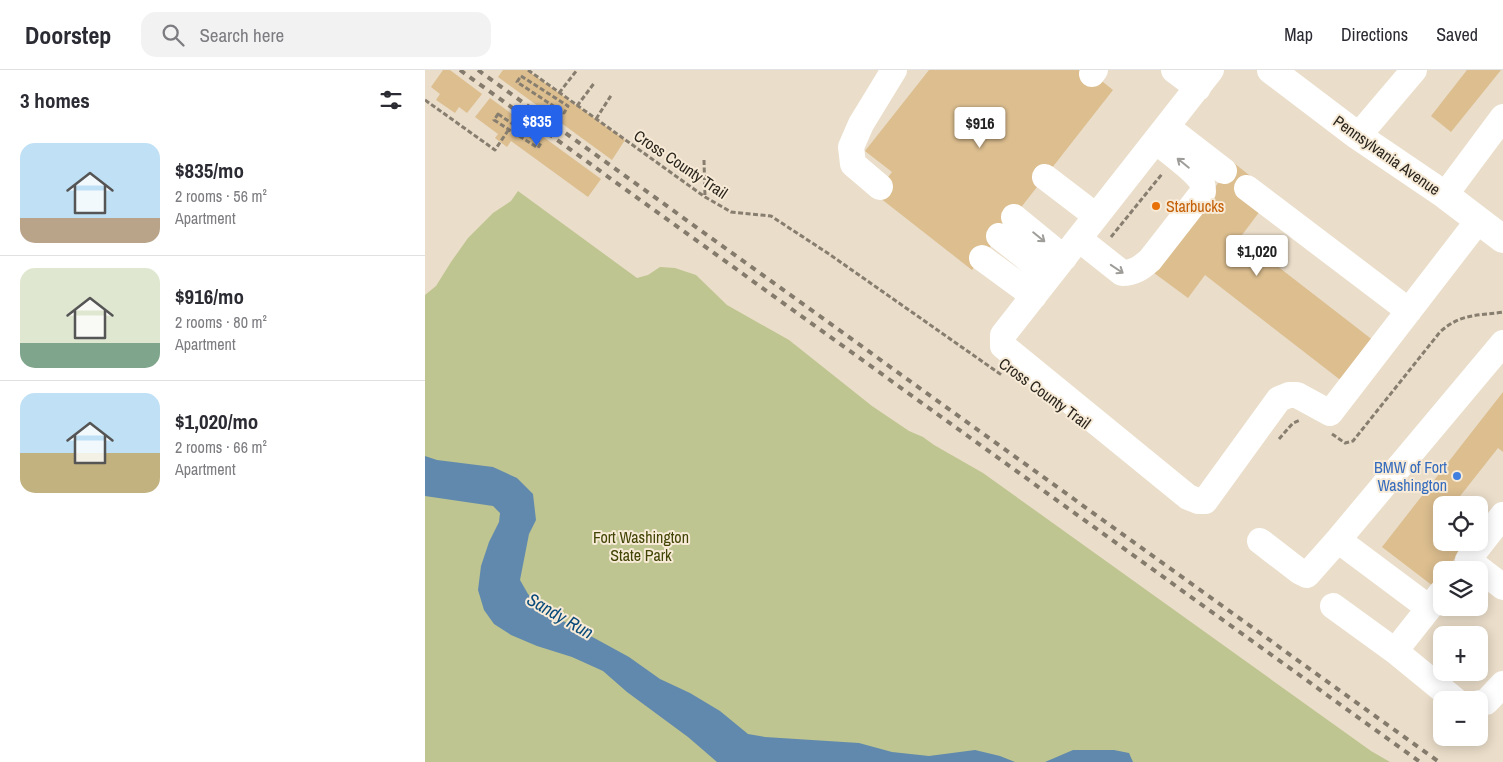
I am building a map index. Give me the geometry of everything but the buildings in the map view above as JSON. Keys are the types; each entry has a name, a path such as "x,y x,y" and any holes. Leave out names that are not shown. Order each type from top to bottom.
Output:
{"main road":[{"name":"Pennsylvania Avenue","path":"1271,70 1358,136 1445,195 1503,240"}],"lane":[{"path":"881,187 853,164 851,147 861,124 894,70"},
{"path":"1174,70 1204,79 1003,335 1003,346 1188,497 1205,501 1279,399 1289,395 1297,395 1330,413 1479,221"},
{"path":"1358,136 1414,70"},
{"path":"1445,195 1503,116"},
{"path":"1161,134 1224,171"},
{"path":"1006,227 1064,257 1122,273 1129,273 1140,269 1151,260 1203,192 1202,181 1161,134"},
{"path":"1045,177 1096,216"},
{"path":"1247,188 1409,311"},
{"path":"982,258 1033,296"},
{"path":"1260,541 1307,575 1503,343"},
{"path":"1467,561 1503,515"},
{"path":"1338,540 1433,599"},
{"path":"1488,579 1503,587"},
{"path":"1395,651 1433,603"},
{"path":"1333,606 1395,651 1444,691"},
{"path":"1488,700 1503,684"}],"path":[{"name":"Cross County Trail","path":"529,70 705,198 731,212 771,216 829,254 1006,379"},
{"path":"559,93 577,70"},
{"path":"521,76 538,88 568,106 564,113 517,82 521,76"},
{"path":"538,88 543,81"},
{"path":"577,106 595,82"},
{"path":"596,119 612,94"},
{"path":"425,100 495,150 509,130"},
{"path":"498,114 541,143 538,148 509,130 494,120 498,114"},
{"path":"704,160 705,198"},
{"path":"1106,244 1165,169"},
{"path":"1326,430 1345,443 1353,442 1448,325 1465,316 1503,312"},
{"path":"1276,443 1293,423 1299,420 1306,420"}],"green space":[{"name":"Fort Washington State Park","path":"518,191 637,278 648,275 660,267 675,268 696,275 727,305 789,340 872,406 909,431 923,437 983,473 1371,751 1390,762 425,762 425,295 436,286 468,238 493,213 511,201"}],"water":[{"path":"425,456 437,460 493,467 517,478 533,494 536,520 529,534 520,580 528,594 543,610 629,657 660,679 690,693 720,711 748,734 765,737 859,743 892,752 929,756 975,750 1015,762 717,762 603,671 572,657 537,646 511,635 494,624 484,610 478,590 481,566 489,542 499,522 500,513 493,506 425,496"},
{"path":"1073,750 1114,750 1129,753 1133,762 1045,762"}],"railway":[{"path":"460,70 1420,762"},
{"path":"478,70 1439,762"}],"place":[{"name":"Starbucks","path":"1156,206"},
{"name":"BMW of Fort Washington","path":"1457,476"}],"water label":[{"name":"Sandy Run","path":"560,616"}]}
